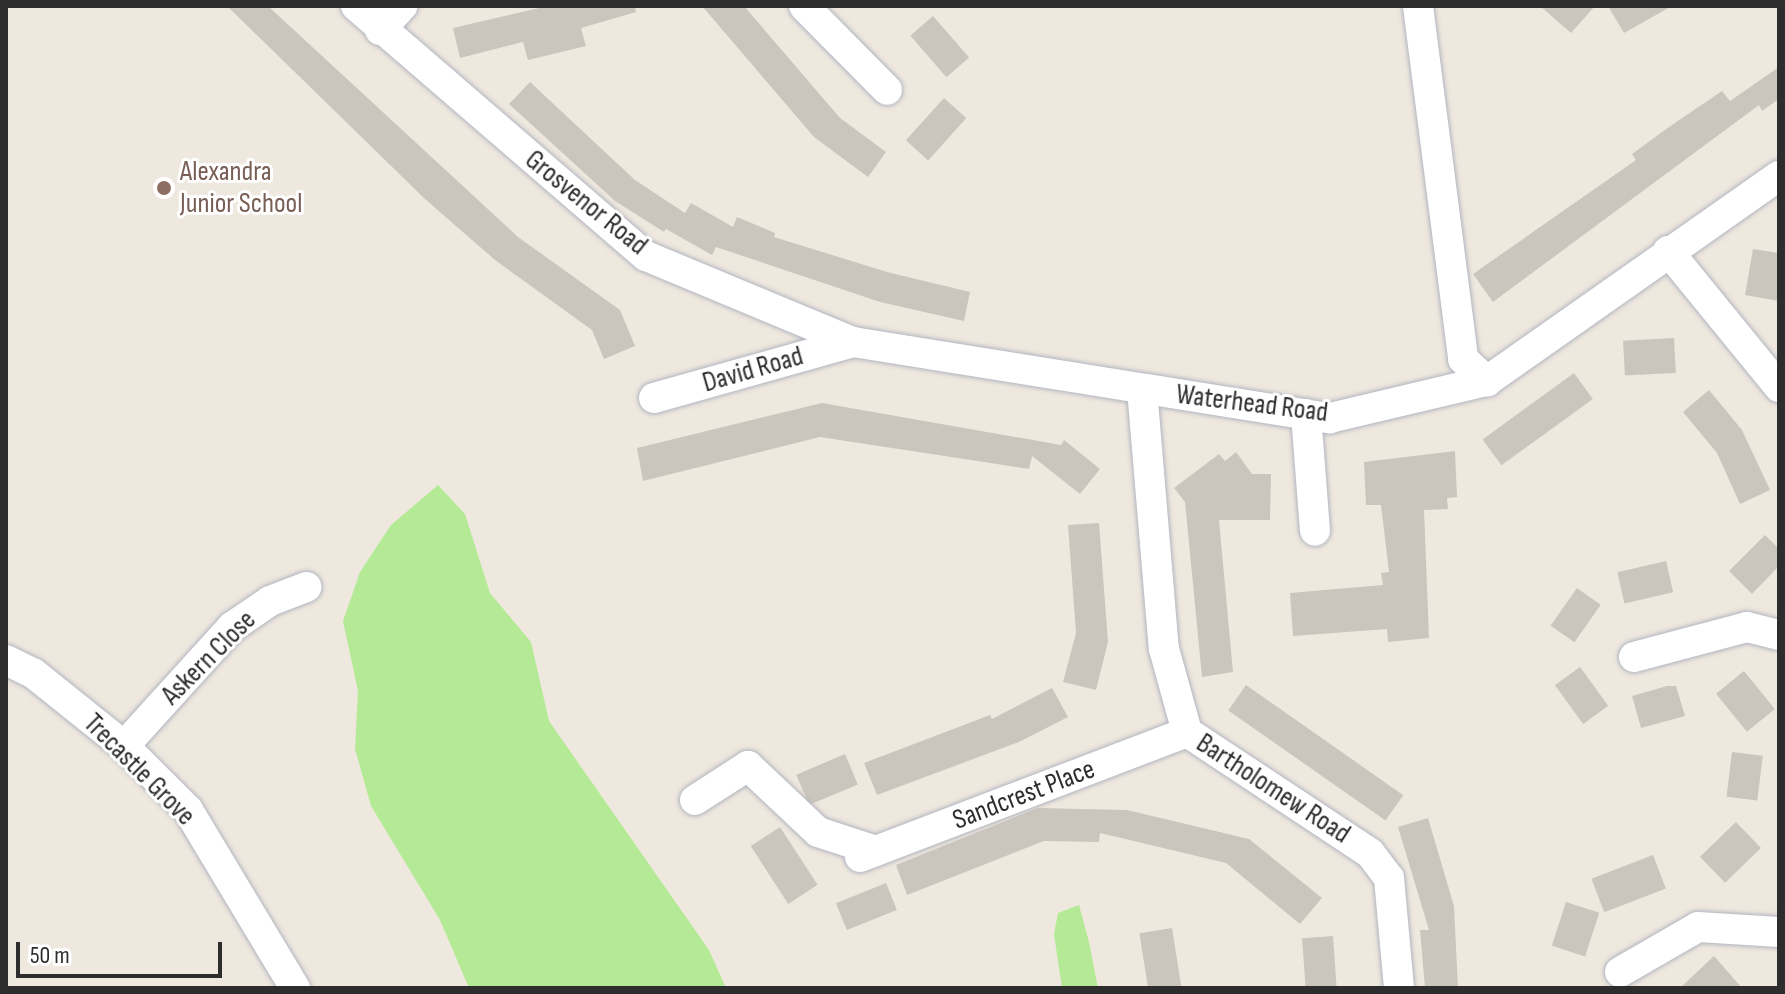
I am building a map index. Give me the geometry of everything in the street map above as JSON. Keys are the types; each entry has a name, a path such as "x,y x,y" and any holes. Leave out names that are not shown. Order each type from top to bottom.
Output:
{"street":[{"name":"Grosvenor Road","path":"356,6 380,30 646,256 853,342"},
{"path":"380,30 402,6"},
{"path":"804,6 887,90"},
{"path":"1418,6 1463,359 1487,381"},
{"name":"Waterhead Road","path":"853,342 1330,418 1487,381 1779,176"},
{"path":"1668,251 1779,387"},
{"name":"David Road","path":"654,398 853,342"},
{"name":"Bartholomew Road","path":"1142,389 1164,649 1187,732 1370,853 1389,878 1399,988"},
{"path":"1306,414 1315,531"},
{"name":"Askern Close","path":"124,746 232,627 270,601 306,587"},
{"path":"1634,657 1747,627 1779,635"},
{"name":"Trecastle Grove","path":"6,660 33,673 124,746 188,810 295,988"},
{"name":"Sandcrest Place","path":"695,800 748,766 818,832 868,854 1187,732"},
{"path":"1620,972 1698,927 1779,932"}],"green space":[{"path":"438,485 465,514 490,593 531,642 549,721 709,950 726,988 469,988 440,920 371,806 355,749 358,691 343,621 360,572 391,525"},
{"path":"1079,905 1098,988 1062,988 1054,934 1058,913"}],"building":[{"path":"227,6 268,6 518,237 620,310 635,346 604,359 592,330 495,260 425,199"},
{"path":"548,6 635,6 636,12 581,28 586,46 528,60 523,42 460,58 453,28"},
{"path":"702,6 744,6 840,118 886,152 868,177 814,137"},
{"path":"1540,6 1595,6 1571,33"},
{"path":"1608,6 1672,6 1624,33"},
{"path":"933,16 969,58 946,77 910,36"},
{"path":"1779,67 1779,99 1762,111 1759,105 1493,302 1473,274 1636,160 1632,154 1722,91 1730,101"},
{"path":"530,82 635,180 685,213 691,203 733,227 737,217 775,233 774,237 887,272 970,292 964,321 880,302 716,247 712,255 666,229 664,232 615,201 509,104"},
{"path":"944,98 966,118 928,160 906,140"},
{"path":"1753,249 1779,253 1779,301 1745,295"},
{"path":"1674,338 1676,373 1625,376 1623,341"},
{"path":"1574,373 1593,399 1501,465 1483,439"},
{"path":"1709,390 1742,430 1770,490 1740,504 1717,453 1683,412"},
{"path":"822,403 1061,445 1064,440 1100,469 1080,494 1032,456 1029,469 820,437 643,481 637,448"},
{"path":"1455,451 1457,497 1447,498 1448,509 1424,510 1429,638 1388,642 1387,629 1293,636 1290,593 1383,585 1381,573 1389,572 1381,505 1366,505 1364,462"},
{"path":"1236,452 1252,474 1271,474 1270,520 1219,520 1233,672 1202,677 1185,502 1174,488 1219,454 1225,461"},
{"path":"1099,523 1108,642 1096,690 1063,682 1076,633 1068,525"},
{"path":"1765,535 1779,549 1779,566 1752,594 1729,571"},
{"path":"1666,561 1673,592 1624,603 1617,572"},
{"path":"1577,588 1601,605 1574,642 1551,626"},
{"path":"1580,667 1608,706 1583,724 1555,685"},
{"path":"1744,671 1775,709 1747,732 1716,694"},
{"path":"1246,685 1403,795 1385,821 1228,710"},
{"path":"1676,686 1685,716 1641,728 1632,696"},
{"path":"1052,688 1068,717 1019,742 877,795 864,763 990,715 992,719"},
{"path":"1732,752 1763,756 1757,800 1727,797"},
{"path":"845,754 858,784 809,805 796,775"},
{"path":"1038,808 1127,810 1249,839 1322,898 1300,924 1226,863 1100,833 1099,842 1044,841 907,895 896,865"},
{"path":"1428,818 1454,906 1458,988 1425,988 1420,930 1429,930 1398,827"},
{"path":"1736,822 1761,848 1725,883 1700,857"},
{"path":"780,827 818,885 788,904 751,846"},
{"path":"1653,855 1666,889 1604,912 1591,879"},
{"path":"886,883 897,910 847,930 836,903"},
{"path":"1566,902 1599,913 1585,957 1552,946"},
{"path":"1172,928 1182,988 1148,988 1139,933"},
{"path":"1333,936 1337,988 1306,988 1302,938"},
{"path":"1714,956 1742,988 1680,988"}],"place":[{"name":"Alexandra Junior School","path":"164,188"}]}
